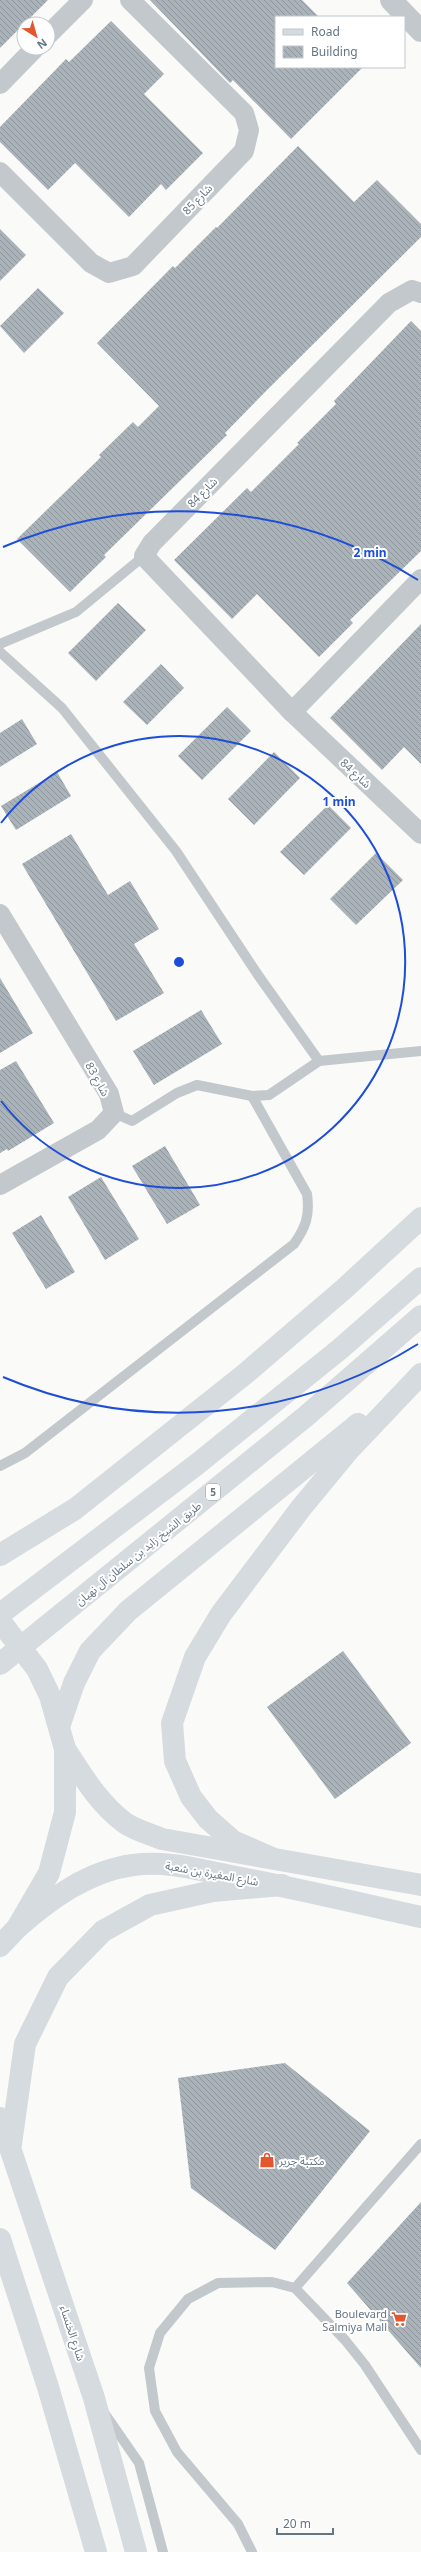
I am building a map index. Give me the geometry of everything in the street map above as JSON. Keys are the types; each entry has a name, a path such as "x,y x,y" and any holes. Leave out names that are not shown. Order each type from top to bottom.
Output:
{"main road":[{"path":"0,1555 75,1509 233,1383 344,1289 421,1218"},
{"path":"0,1614 196,1465 340,1349 421,1278"},
{"name":"طريق الشيخ زايد بن سلطان آل نهيان","path":"0,1664 305,1417 421,1316"},
{"path":"60,1724 74,1683 90,1651 128,1611 421,1373"},
{"path":"272,1858 233,1841 208,1819 191,1797 175,1761 172,1723 195,1657 221,1614 329,1474 421,1373"},
{"path":"0,1621 37,1669 50,1696 60,1724 65,1749 66,1812 49,1873 17,1928 0,1946"},
{"path":"65,1749 89,1786 126,1824 162,1838 421,1885"},
{"name":"شارع المغيرة بن شعبة","path":"17,1928 51,1899 90,1878 132,1865 165,1863 282,1885 421,1917"},
{"path":"11,2147 25,2044 58,1977 103,1931 150,1905 214,1891 282,1885"},
{"name":"شارع الخنساء","path":"0,2118 94,2398 136,2552"},
{"path":"0,2239 48,2387 96,2552"}],"street":[{"path":"56,27 83,0"},
{"name":"شارع 85","path":"0,172 91,263 109,273 133,266 244,151 249,130 244,113 130,0"},
{"path":"390,0 421,31"},
{"path":"0,84 27,56"},
{"name":"شارع 84","path":"421,293 412,290 389,303 152,543 144,556 292,712 421,834"},
{"path":"292,712 421,579"},
{"name":"شارع 83","path":"3,927 109,1094 114,1113"},
{"path":"0,1185 98,1130 114,1113"}],"lane":[{"path":"0,644 76,612 144,556"},
{"path":"0,652 62,708 176,851 258,975 319,1061"},
{"path":"114,1113 132,1121 177,1093 197,1085 252,1096 269,1095 319,1061 421,1051"},
{"path":"0,1466 25,1453 287,1249 303,1230 310,1211 307,1194 252,1096"},
{"path":"295,2288 421,2144"},
{"path":"252,2552 238,2524 177,2452 155,2411 149,2368 160,2333 188,2299 218,2283 272,2282 295,2288 345,2340 370,2371 421,2450"},
{"path":"94,2398 139,2463 163,2552"}],"building":[{"path":"0,0 48,0 32,16 16,16 16,32 0,48"},
{"path":"150,0 302,0 318,16 275,16 275,68 362,68 291,139 233,80 230,83"},
{"path":"111,21 164,74 144,94 203,153 166,190 161,184 129,217 75,163 48,190 0,142 0,127 66,59 69,62"},
{"path":"298,146 354,202 377,180 421,224 421,237 266,391 225,433 227,435 104,555 106,557 70,592 17,539 101,457 99,455 133,422 138,427 159,406 97,343 173,266 175,268 216,227 217,228"},
{"path":"0,229 26,255 0,281"},
{"path":"38,288 64,313 24,353 0,326"},
{"path":"411,321 421,331 421,551 350,620 353,623 319,657 257,594 232,619 174,560 247,488 251,492 299,444 297,443 336,404 334,401"},
{"path":"118,603 146,630 96,681 68,653"},
{"path":"421,624 421,764 404,747 382,770 330,718"},
{"path":"161,664 184,688 147,725 123,702"},
{"path":"227,707 251,731 202,780 178,756"},
{"path":"22,719 37,744 0,767 0,733"},
{"path":"274,752 300,778 254,825 228,799"},
{"path":"57,772 71,796 16,830 1,806"},
{"path":"328,805 351,828 304,875 280,852"},
{"path":"71,834 108,895 130,881 159,929 134,944 164,993 116,1021 22,864"},
{"path":"376,853 403,880 356,925 330,899"},
{"path":"0,978 33,1033 0,1053"},
{"path":"201,1010 222,1044 154,1085 133,1051"},
{"path":"16,1061 54,1123 8,1151 7,1149 0,1153 0,1070"},
{"path":"165,1146 200,1205 167,1224 132,1166"},
{"path":"101,1177 139,1239 105,1260 68,1197"},
{"path":"41,1215 75,1272 46,1289 12,1233"},
{"path":"343,1651 411,1743 335,1799 267,1707"},
{"name":"مكتبة جرير","path":"285,2063 370,2131 275,2250 191,2188 178,2078"},
{"name":"Boulevard Salmiya Mall","path":"421,2202 421,2368 347,2283"}],"place":[{"name":"مكتبة جرير","path":"267,2160"},
{"name":"Boulevard Salmiya Mall","path":"399,2319"}]}
